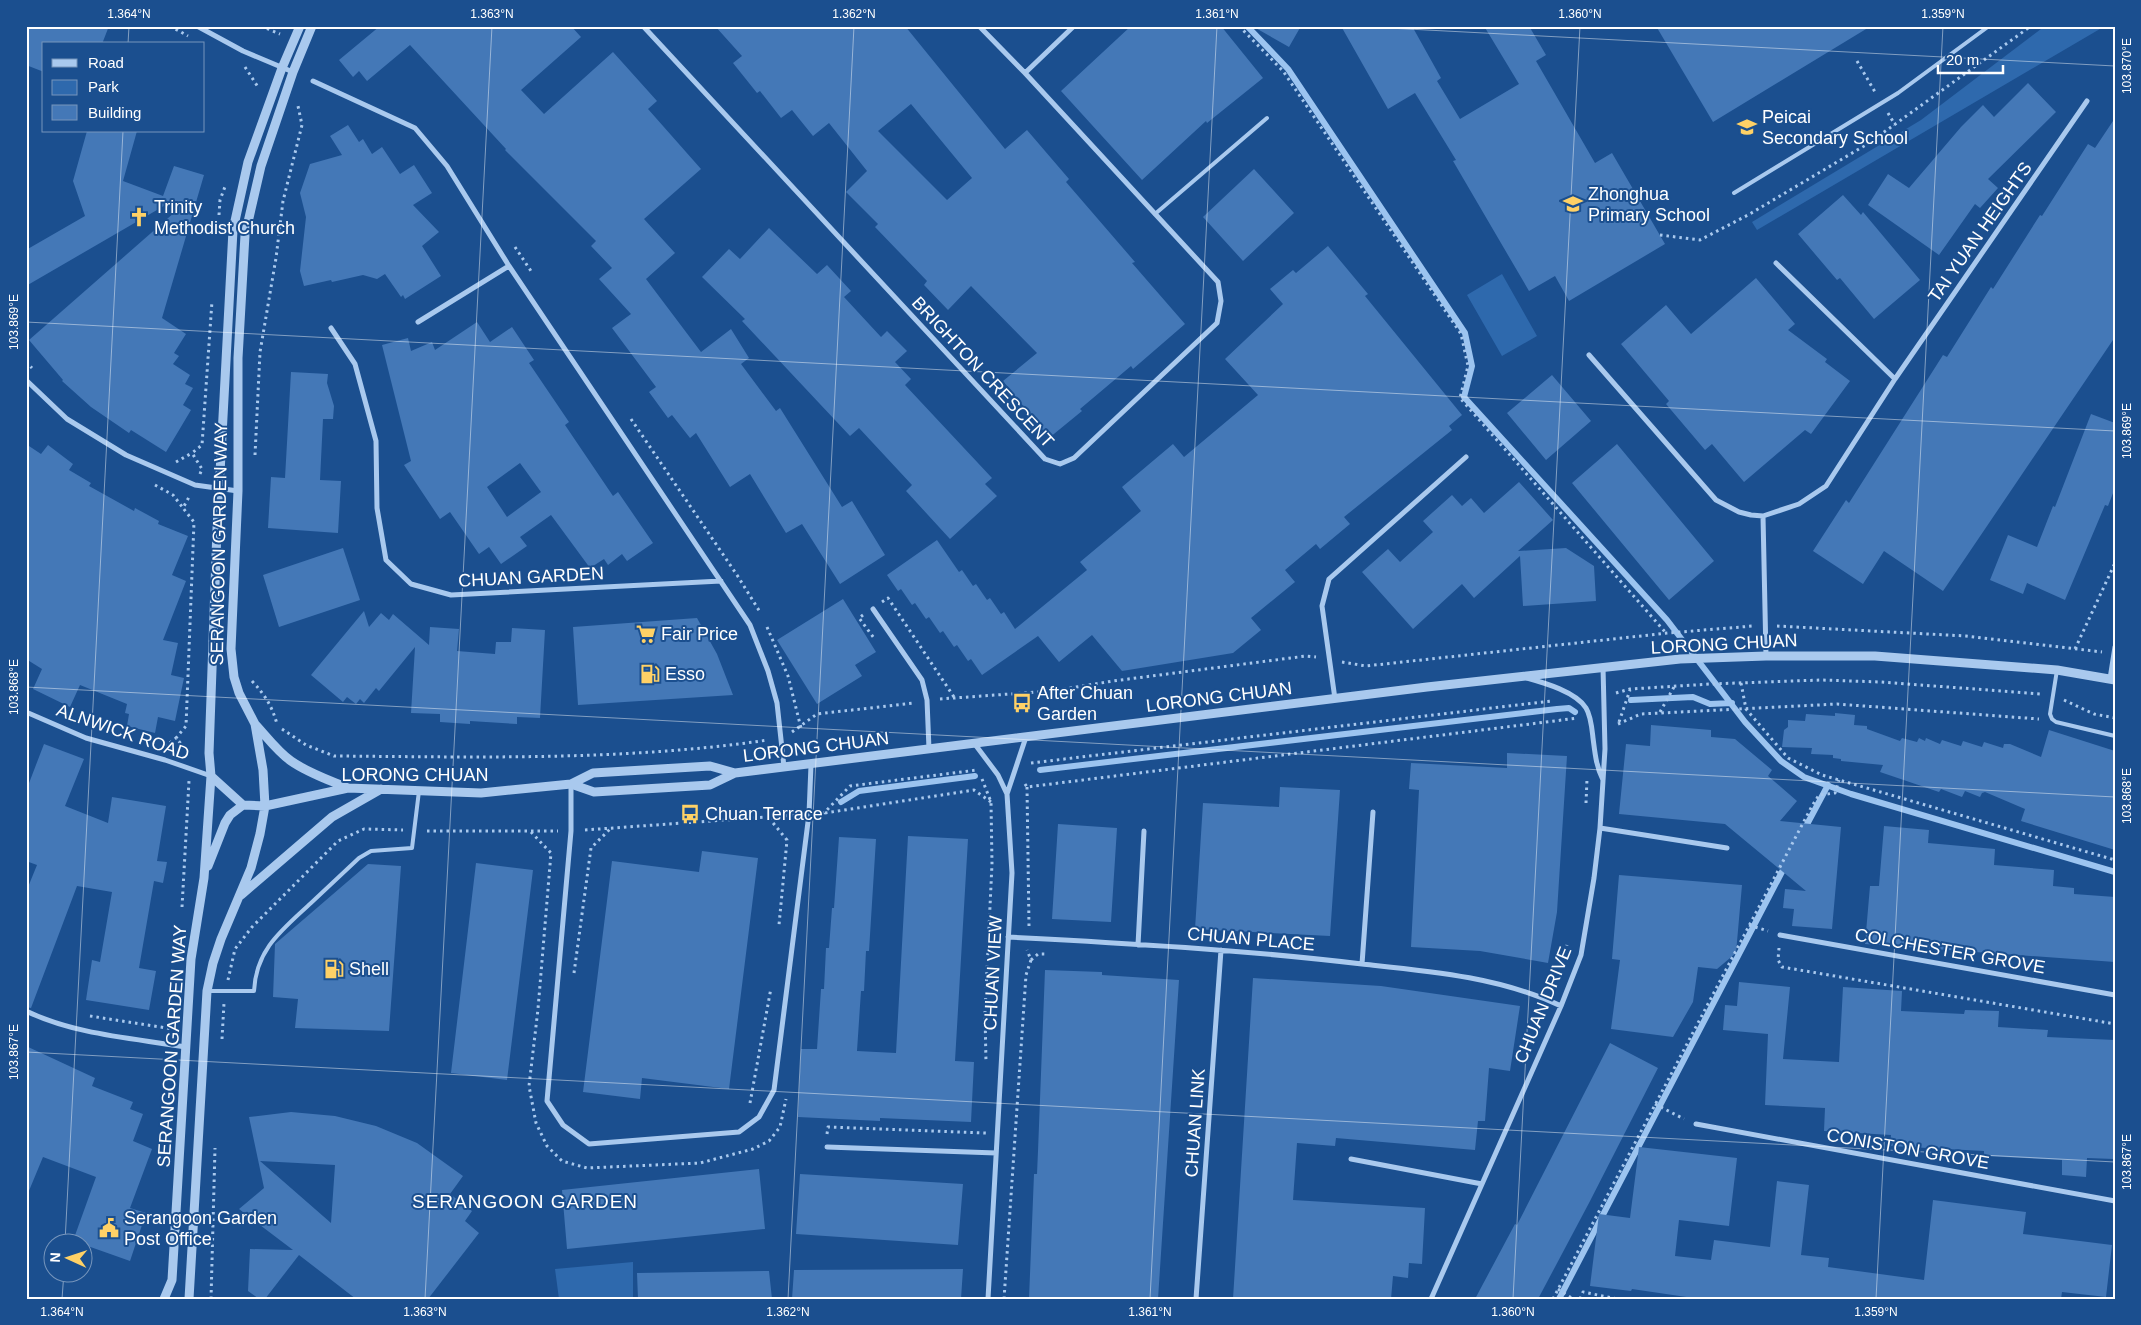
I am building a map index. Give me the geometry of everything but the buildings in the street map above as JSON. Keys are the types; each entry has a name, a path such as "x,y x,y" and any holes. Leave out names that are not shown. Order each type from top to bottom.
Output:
{"street":[{"path":"198,26 242,52 293,72"},
{"name":"SERANGOON GARDEN WAY","path":"164,1299 172,1280 191,959 204,878 211,776 209,753 233,230 248,162 282,68 300,26"},
{"name":"SERANGOON GARDEN WAY","path":"189,1299 207,991 212,963 251,868 265,806 255,724 239,694 234,677 231,649 238,491 238,358 245,235 261,166 293,72 312,26"},
{"name":"BRIGHTON CRESCENT","path":"643,26 1045,459 1060,464 1074,458 1217,323 1221,301 1218,282 979,26"},
{"path":"1025,74 1074,26"},
{"path":"313,81 415,128 447,166 509,266 750,625 768,671 777,703 784,768"},
{"name":"TAI YUAN HEIGHTS","path":"1589,355 1716,500 1739,512 1763,516 1799,504 1826,486 1895,379 2087,101"},
{"path":"1776,262 1895,379"},
{"path":"418,322 509,266"},
{"name":"CHUAN GARDEN","path":"331,328 355,364 376,441 378,508 386,560 411,584 450,595 721,581"},
{"path":"26,380 67,419 126,455 195,485 238,491"},
{"path":"1334,699 1322,606 1329,579 1466,457"},
{"path":"1763,516 1766,656"},
{"path":"873,609 922,680 927,700 929,749"},
{"path":"2112,679 2114,650"},
{"name":"LORONG CHUAN","path":"571,784 594,792 710,785 735,773 1523,676 1684,659 1766,656 1875,656 2057,670 2112,679"},
{"name":"CHUAN DRIVE","path":"1431,1299 1561,1006 1580,955 1594,878 1600,828 1605,749 1603,668"},
{"path":"1523,676 1560,689 1585,706 1589,714 1593,734 1597,768 1603,780"},
{"name":"ALNWICK ROAD","path":"26,712 86,738 165,760 211,776"},
{"path":"255,724 278,750 292,761 311,772 348,788"},
{"name":"CHUAN VIEW","path":"1007,794 1026,736"},
{"name":"CHUAN VIEW","path":"974,743 998,775 1007,794 1012,873 988,1299"},
{"path":"571,784 571,831 547,1101 563,1125 589,1144 739,1132 760,1117 774,1090 809,814 811,765"},
{"name":"LORONG CHUAN","path":"243,805 265,806 348,788 481,793 571,784 593,773 710,766 735,773"},
{"path":"204,878 225,823 230,815 243,805 211,776"},
{"path":"238,897 332,817 382,789"},
{"path":"1362,964 1372,812"},
{"path":"1600,828 1726,848"},
{"path":"1138,945 1144,831"},
{"name":"COLCHESTER GROVE","path":"1780,935 2115,995"},
{"name":"CHUAN PLACE","path":"1008,937 1288,955 1431,971 1499,985 1561,1006"},
{"name":"CHUAN LINK","path":"1196,1299 1221,950"},
{"path":"26,1011 44,1020 92,1032 186,1047"},
{"name":"CONISTON GROVE","path":"1696,1124 2115,1201"},
{"path":"827,1147 996,1153"},
{"path":"1352,1158 1482,1184"}],"lane":[{"path":"1734,193 1898,93 1989,26"},
{"path":"1155,214 1267,118"},
{"path":"2057,670 2050,714 2052,720 2115,736"},
{"path":"207,991 254,991 255,974 262,956 275,936 359,858 371,851 412,848 419,790"}],"path":[{"path":"261,26 280,34"},
{"path":"1239,26 1283,71 1462,334 1468,366 1460,398 1668,633"},
{"path":"1660,235 1700,240 1748,215 1869,143 2030,26"},
{"path":"255,464 260,352 276,258 282,201 302,125 296,100"},
{"path":"26,362 39,374"},
{"path":"170,460 177,462 192,453"},
{"path":"2075,649 2115,563"},
{"path":"873,609 888,598 954,697"},
{"path":"250,679 265,695 272,706 278,726 306,745 334,756 572,756 731,746 782,738 800,728 817,714 954,697 1052,691 1113,680 1306,656 1366,666 1668,633 1764,626 1966,636 2075,649 2114,650"},
{"path":"1630,689 1821,680 1881,682 2054,696 2094,714 2115,718"},
{"path":"1741,683 1746,709 1788,758 1822,775 2115,860"},
{"path":"1660,713 1674,686"},
{"path":"1027,769 1029,763 1552,701"},
{"path":"1618,724 1641,714 1837,704 2052,720"},
{"path":"1027,787 1582,718"},
{"path":"823,823 824,813 850,786 979,770 991,802 992,864 986,1013 986,1063"},
{"path":"1586,810 1587,772"},
{"path":"1004,1299 1026,975 1031,960 1027,953 1027,787 1023,782 1025,776"},
{"path":"1553,1299 1819,794 1835,793 1838,781"},
{"path":"222,1040 225,991 235,949 252,928 338,841 364,829 414,831 571,831 824,813 974,790 991,802"},
{"path":"769,818 787,840 779,928"},
{"path":"574,976 591,848 611,828"},
{"path":"531,831 551,853 538,1009 529,1086 536,1124 547,1146 562,1161 587,1168 700,1163 753,1149 769,1141 780,1127 787,1090"},
{"path":"1750,925 1764,930"},
{"path":"1780,935 1778,960 1782,967 2115,1024"},
{"path":"1562,962 1568,943"},
{"path":"748,1110 772,983"},
{"path":"80,1014 176,1029"},
{"path":"1656,1105 1669,1111"},
{"path":"985,1153 986,1123"},
{"path":"827,1147 828,1127 986,1133"},
{"path":"211,1299 215,1144"},
{"path":"1559,1290 1572,1298"},
{"path":"1580,1299 1583,1292 1617,1299"}],"green space":[{"path":"2045,26 2105,26 1757,230 1752,222 1921,120"},
{"path":"1502,274 1537,336 1502,356 1467,295"},
{"path":"633,1262 633,1299 559,1299 555,1269"}],"waterway":[{"path":"1247,26 1288,69 1465,333 1472,366 1464,397 1667,620 1745,722 1781,761 1804,777 1851,794 2115,872"},
{"path":"1631,700 1693,697 1710,704 1732,703"},
{"path":"1040,770 1557,709 1569,708 1575,712"},
{"path":"841,802 859,791 975,776"},
{"path":"1804,830 1828,785"},
{"path":"1559,1299 1785,866"}],"place":[{"name":"Peicai Secondary School","path":"1747,127"},
{"name":"Zhonghua Primary School","path":"1573,204"},
{"name":"Trinity Methodist Church","path":"139,217"},
{"name":"Fair Price","path":"646,634"},
{"name":"Esso","path":"650,674"},
{"name":"After Chuan Garden","path":"1022,703"},
{"name":"Chuan Terrace","path":"690,814"},
{"name":"Shell","path":"334,969"},
{"name":"Serangoon Garden Post Office","path":"109,1228"}],"district":[{"name":"SERANGOON GARDEN","path":"525,1201"}]}
